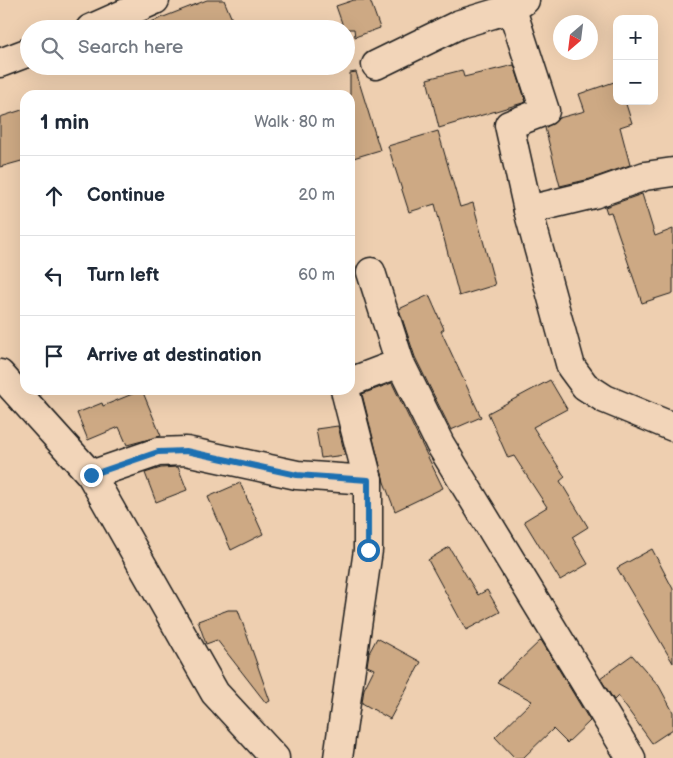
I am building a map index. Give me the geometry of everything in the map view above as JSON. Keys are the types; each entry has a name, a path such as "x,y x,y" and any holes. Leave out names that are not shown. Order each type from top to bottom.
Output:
{"street":[{"path":"110,20 155,0"},
{"path":"376,65 460,24 516,3 545,111 509,125 528,210 571,367 585,386 605,399 673,427"},
{"path":"0,63 20,55"},
{"path":"528,210 594,194 644,176 673,172"},
{"path":"372,272 400,363 440,444 631,758"},
{"path":"355,380 400,363"},
{"path":"0,374 91,475 215,693 275,758"},
{"path":"338,758 368,550 368,480 346,395"},
{"path":"91,475 158,452 186,451 297,475 368,480"}],"building":[{"path":"207,0 224,0 232,20 156,20"},
{"path":"354,0 370,0 380,28 355,37 355,20 341,20 336,6"},
{"path":"514,65 526,102 439,128 427,79 462,70 464,77"},
{"path":"355,72 380,150 355,158 355,90 350,90 350,75 355,75"},
{"path":"613,82 613,105 626,105 632,123 620,127 630,165 590,179 560,186 545,128 559,118 585,111 579,94"},
{"path":"20,111 20,161 0,167 0,117"},
{"path":"438,131 460,207 473,203 495,285 459,296 435,204 409,212 388,146"},
{"path":"642,194 655,236 673,229 673,293 642,303 611,212 607,213 605,207"},
{"path":"429,295 444,329 441,331 481,417 451,430 415,357 399,309"},
{"path":"550,380 567,409 533,427 565,477 560,481 588,527 572,537 588,564 560,580 524,521 547,507 514,456 508,458 488,413"},
{"path":"392,383 443,488 395,511 384,482 362,394"},
{"path":"130,395 144,395 161,436 127,445 119,427 88,440 77,413 102,403 103,406"},
{"path":"338,426 345,455 321,458 316,429"},
{"path":"178,467 187,490 156,502 145,473 161,468"},
{"path":"240,483 263,534 231,550 208,497"},
{"path":"449,547 478,595 487,590 500,612 466,630 428,560"},
{"path":"652,549 673,589 673,663 617,568"},
{"path":"228,610 238,610 270,701 266,703 217,640 206,644 198,621"},
{"path":"377,638 421,662 390,719 362,703 364,689 374,669 367,666 369,653"},
{"path":"541,640 590,721 567,743 553,729 523,758 515,758 495,737 532,701 497,682"},
{"path":"632,655 659,686 673,712 673,729 652,743 618,696 614,700 600,678"}],"route":[{"path":"91,475 158,452 186,451 297,475 368,480 368,550"}]}
